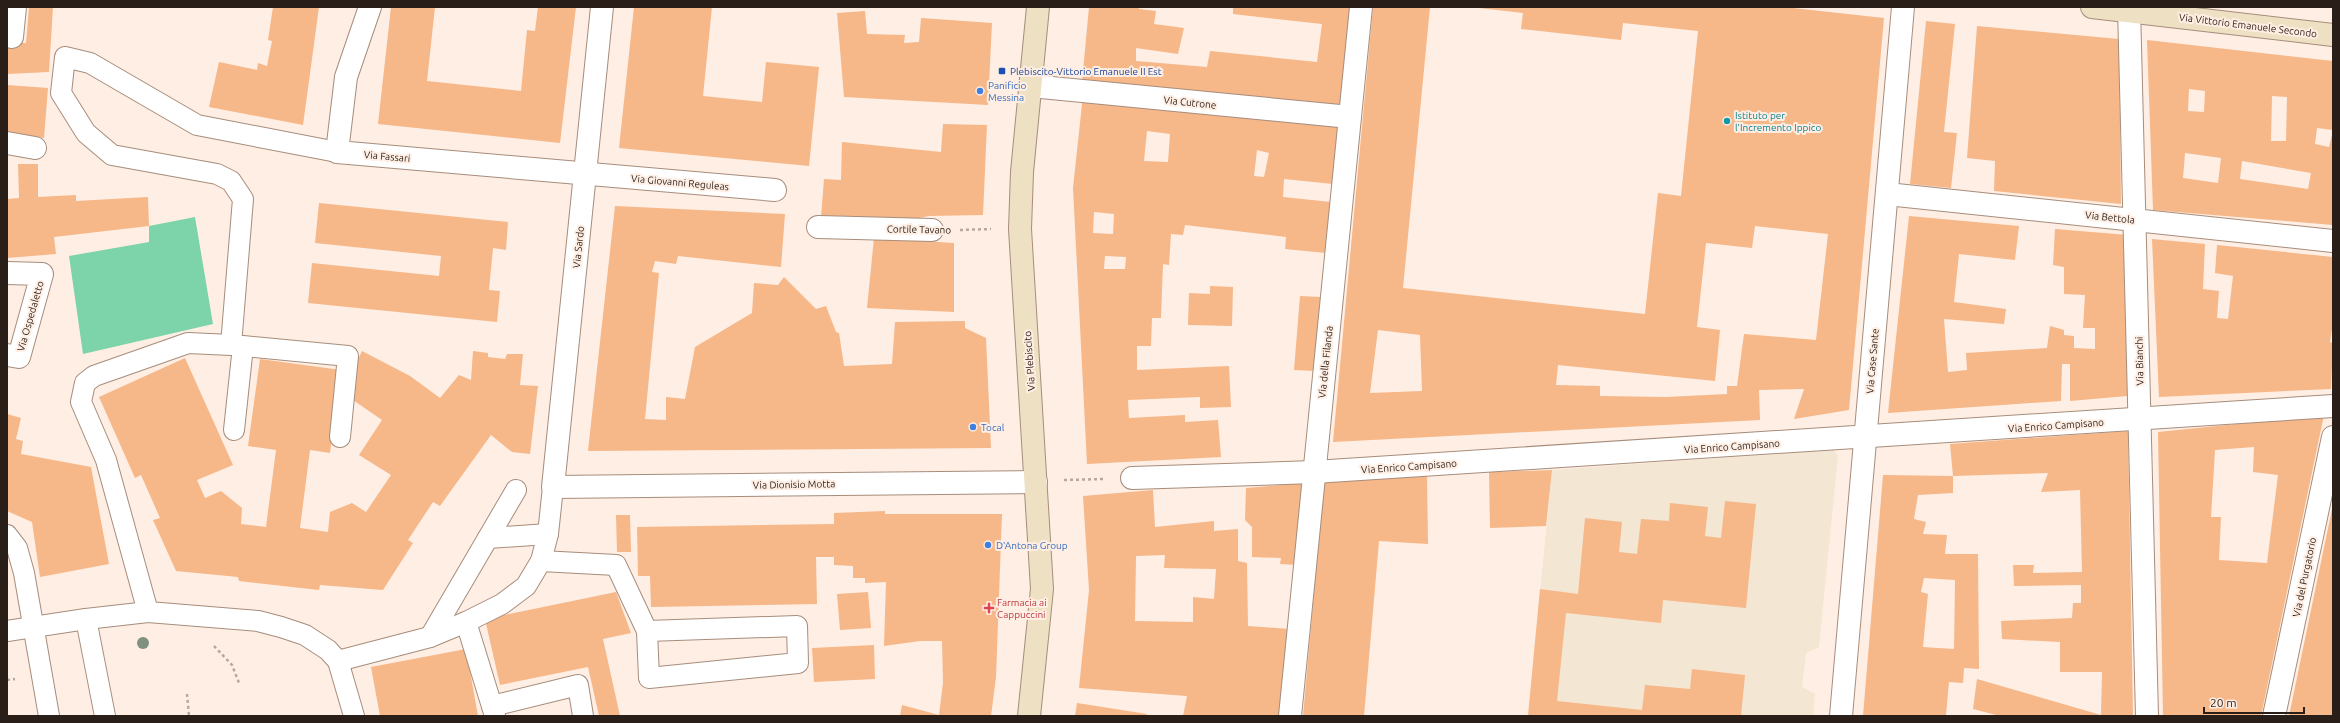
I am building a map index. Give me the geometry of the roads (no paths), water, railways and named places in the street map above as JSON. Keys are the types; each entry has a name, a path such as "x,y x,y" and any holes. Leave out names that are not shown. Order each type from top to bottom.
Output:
{"main road":[{"name":"Via Plebiscito","path":"1029,716 1042,589 1020,229 1022,172 1038,7"},
{"name":"Via Vittorio Emanuele Secondo","path":"2092,7 2129,9 2333,35"}],"street":[{"path":"12,37 15,7"},
{"path":"337,152 346,77 370,7"},
{"name":"Via Sardo","path":"552,487 602,7"},
{"name":"Via della Filanda","path":"1290,716 1361,7"},
{"name":"Via Case Sante","path":"1841,716 1903,7"},
{"name":"Via Bianchi","path":"2129,9 2147,716"},
{"name":"Via Cutrone","path":"1031,86 1350,117"},
{"path":"7,143 35,148"},
{"name":"Via Fassari","path":"337,152 585,174"},
{"name":"Via Giovanni Reguleas","path":"585,174 775,190"},
{"name":"Via Bettola","path":"1886,194 2333,241"},
{"name":"Cortile Tavano","path":"818,227 932,230"},
{"name":"Via Ospedaletto","path":"7,274 42,274 19,357 7,355"},
{"name":"Via Enrico Campisano","path":"1132,478 1314,472 2333,406"},
{"name":"Via del Purgatorio","path":"2274,716 2333,438"},
{"name":"Via Dionisio Motta","path":"552,487 1036,482"}],"lane":[{"path":"234,430 244,209 243,199 231,181 217,174 112,155 86,133 60,93 65,57 90,63 197,125 337,152"},
{"path":"148,612 106,460 81,402 82,391 85,383 94,376 188,343 237,345 348,356 340,437"},
{"path":"338,661 430,637 466,622 502,604 526,586 541,561 548,534 552,487"},
{"path":"430,637 516,490"},
{"path":"7,534 17,548 24,573 49,716"},
{"path":"488,538 548,534"},
{"path":"541,561 616,565 647,631 649,678 798,663 797,626 647,631"},
{"path":"7,631 86,618 148,612 258,621 281,626 305,635 328,650 338,661 354,716"},
{"path":"86,618 104,716"},
{"path":"466,622 493,711 578,685 583,716"}],"place":[{"name":"Plebiscito-Vittorio Emanuele II Est","path":"1002,71"},
{"name":"Panificio Messina","path":"980,91"},
{"name":"Istituto per l'Incremento Ippico","path":"1727,121"},
{"name":"Tocal","path":"973,427"},
{"name":"D'Antona Group","path":"988,545"},
{"name":"Farmacia ai Cappuccini","path":"989,608"}]}
